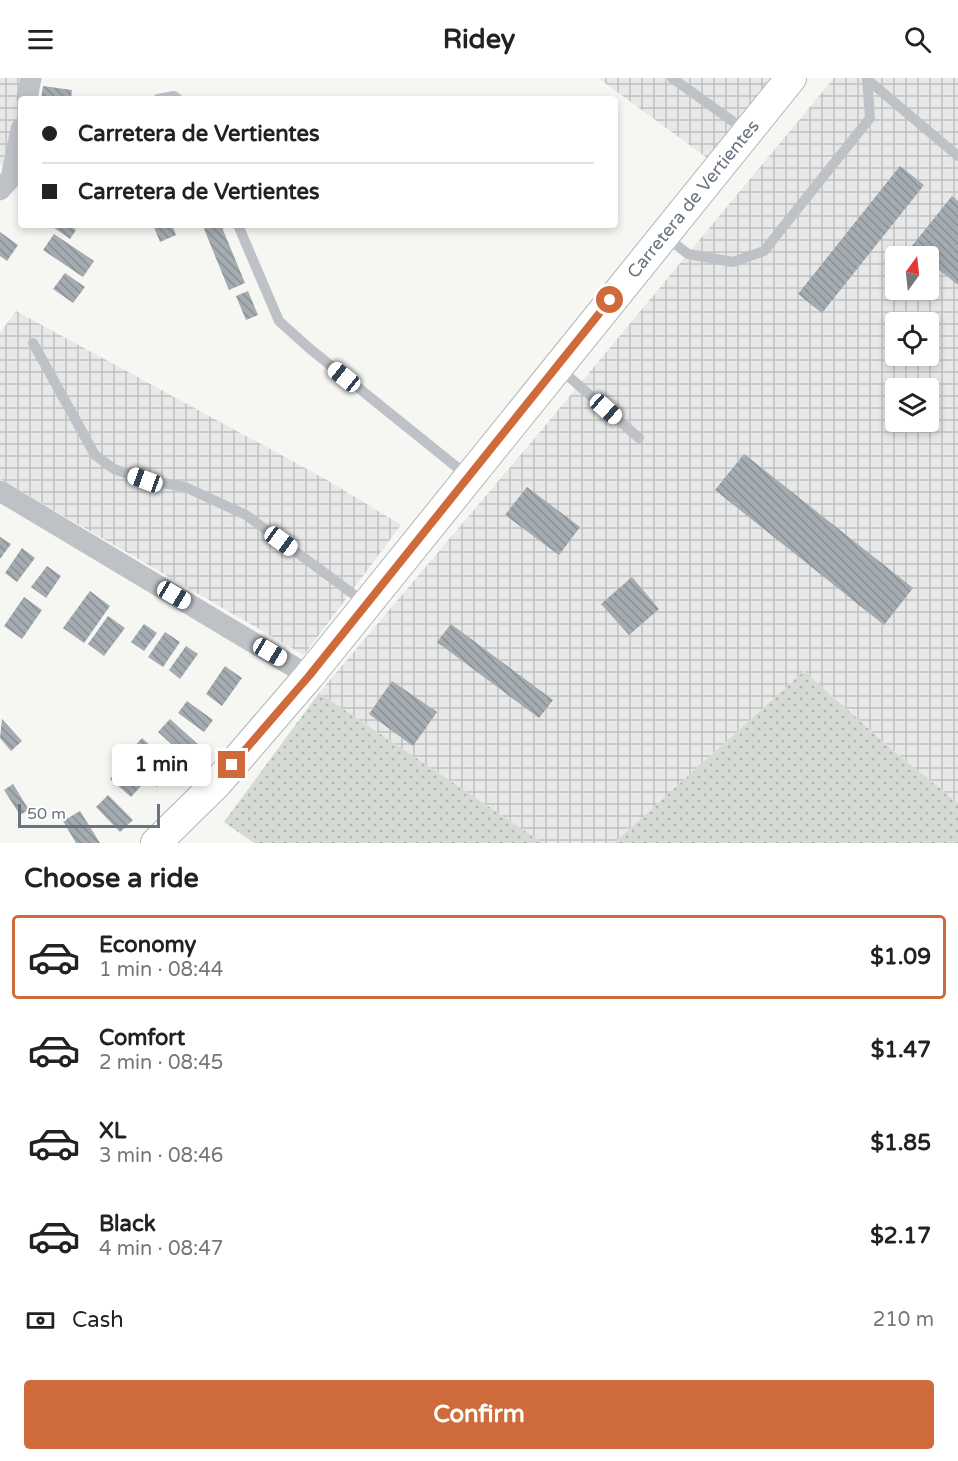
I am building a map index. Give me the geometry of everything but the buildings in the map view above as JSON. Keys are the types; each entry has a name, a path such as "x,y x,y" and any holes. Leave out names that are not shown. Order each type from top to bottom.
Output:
{"main road":[{"name":"Carretera de Vertientes","path":"162,841 217,783 309,676 791,78"}],"street":[{"path":"28,96 31,78"},
{"path":"4,182 18,138"},
{"path":"0,491 309,676"}],"lane":[{"path":"672,78 748,132"},
{"path":"868,80 958,156"},
{"path":"663,234 688,254 733,262 764,252 870,118 868,80"},
{"path":"239,228 279,321 309,348 469,477"},
{"path":"33,343 95,455 114,469 145,480 185,487 246,515 367,604"},
{"path":"557,366 639,438"}],"shaded area":[{"path":"0,78 26,78 23,96 18,96 18,128 12,165 0,165"},
{"path":"598,78 773,78 710,160"},
{"path":"834,78 958,78 958,803 889,747 804,671 614,843 543,843 319,693"},
{"path":"16,311 327,480 401,525 304,655 0,479 0,333"},
{"path":"804,671 889,747 958,803 958,843 614,843"},
{"path":"319,693 543,843 254,843 224,822"}],"route":[{"path":"232,765 309,676 610,300"}]}
